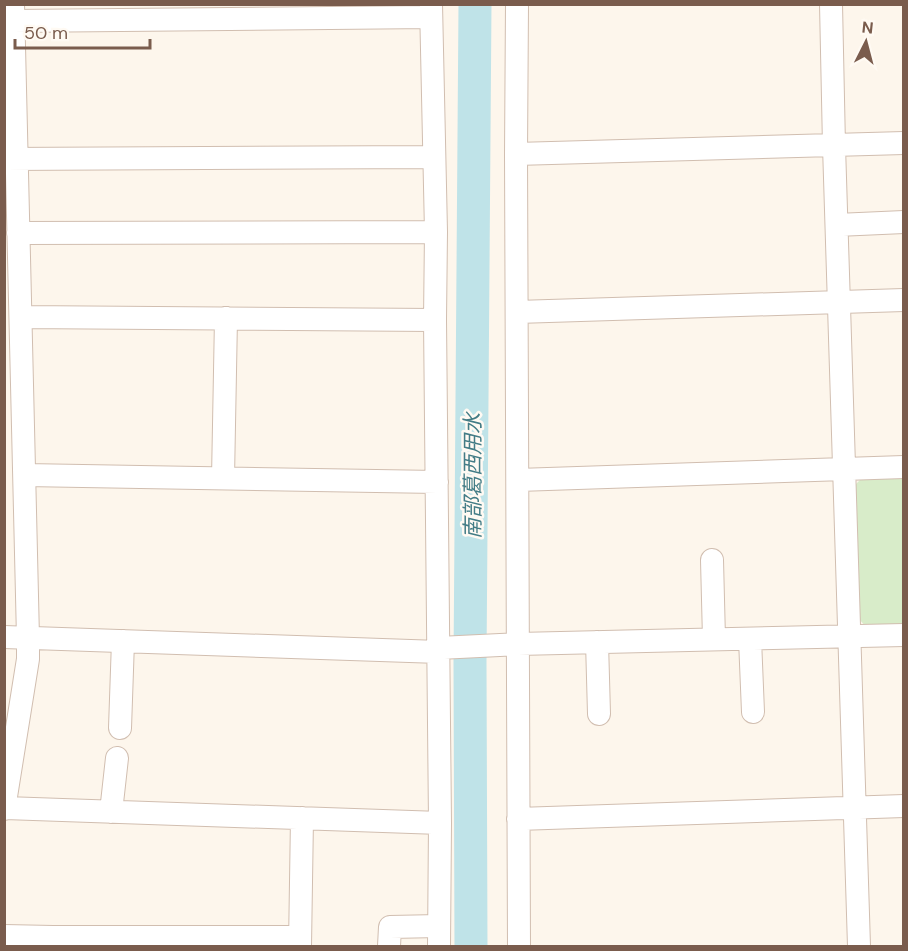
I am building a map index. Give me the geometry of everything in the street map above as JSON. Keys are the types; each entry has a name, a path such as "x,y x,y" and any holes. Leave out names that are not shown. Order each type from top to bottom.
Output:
{"street":[{"path":"517,4 519,946"},
{"path":"831,4 859,946"},
{"path":"389,946 390,927 439,936 440,823 436,232 431,11 13,13 10,159 18,233 28,659 5,809 440,823"},
{"path":"516,154 903,143"},
{"path":"10,159 433,157"},
{"path":"837,225 903,222"},
{"path":"18,233 436,232"},
{"path":"517,312 903,300"},
{"path":"21,317 435,320"},
{"path":"223,478 226,318"},
{"path":"518,480 903,467"},
{"path":"25,475 437,482"},
{"path":"712,560 714,639"},
{"path":"4,637 439,650 518,644 903,635"},
{"path":"750,639 753,712"},
{"path":"120,728 123,641"},
{"path":"597,642 599,714"},
{"path":"111,812 117,758"},
{"path":"518,819 903,806"},
{"path":"4,936 53,942 300,942 302,818"}],"green space":[{"path":"903,477 903,627 868,629 859,619 855,485 862,478"}],"waterway":[{"name":"南部葛西用水","path":"471,946 470,663 475,4"}]}
